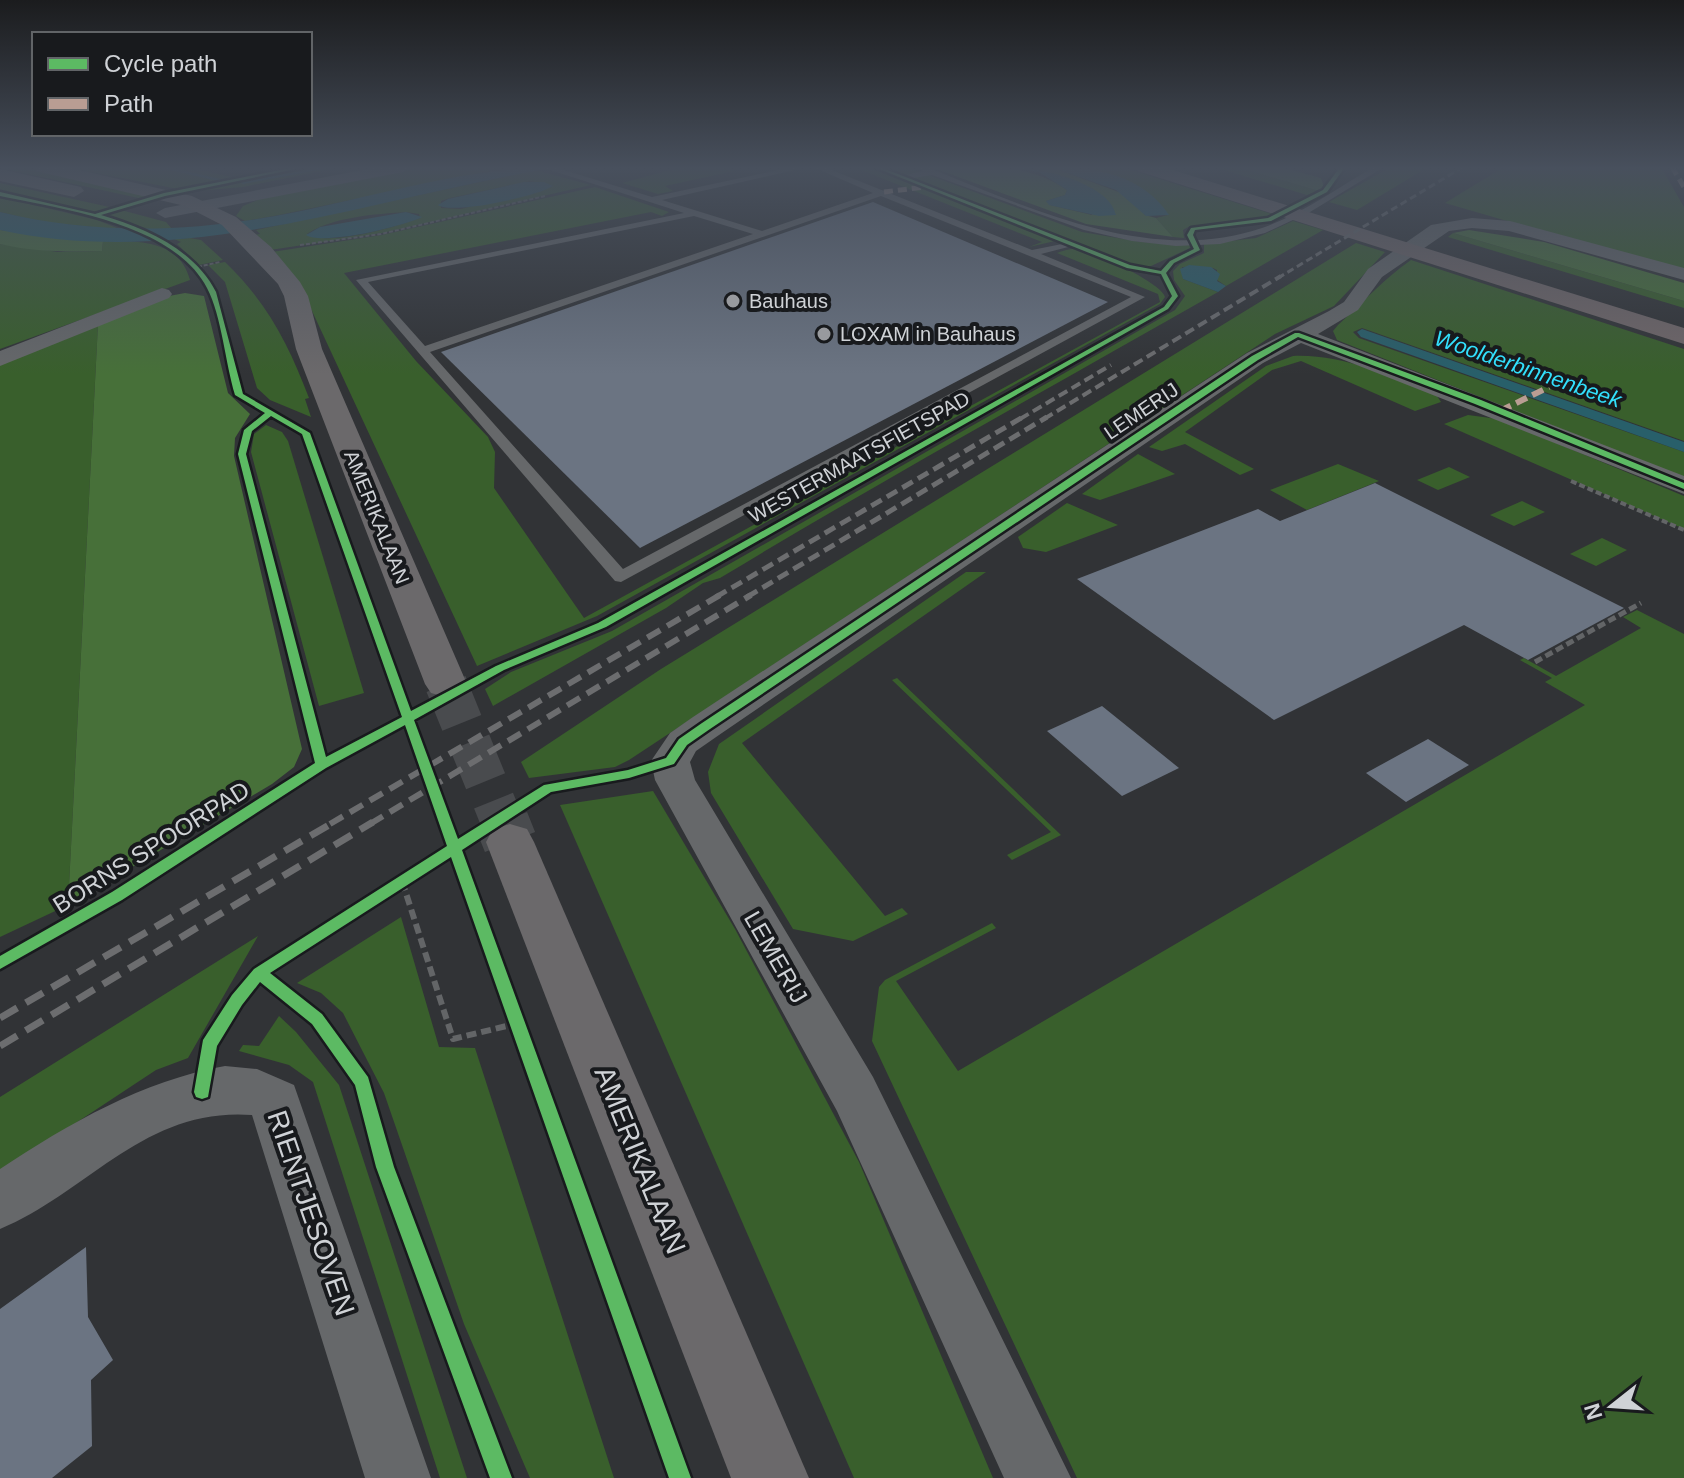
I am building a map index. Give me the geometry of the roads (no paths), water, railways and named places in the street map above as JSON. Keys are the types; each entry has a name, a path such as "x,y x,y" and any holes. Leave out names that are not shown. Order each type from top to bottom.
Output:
{"highway":[{"path":"1364,236 1684,336"},
{"path":"1412,236 1684,319"}],"main road":[{"name":"AMERIKALAAN","path":"246,236 275,264 292,289 309,349 446,684"},
{"name":"AMERIKALAAN","path":"271,301 309,349"},
{"name":"AMERIKALAAN","path":"510,842 770,1478"}],"street":[{"path":"1297,334 1337,316 1351,306 1375,273 1427,236"},
{"path":"1546,236 1684,274"},
{"path":"0,359 162,294"},
{"path":"1297,334 1478,402 1684,486"},
{"name":"LEMERIJ","path":"1038,1478 855,1094 682,793 670,761 683,742 706,726 1255,358 1297,334"},
{"name":"RIENTJESOVEN","path":"0,1201 83,1146 146,1113 202,1092 253,1091 276,1102 398,1478"}],"lane":[{"path":"580,236 361,280 621,577 1140,297 990,236"},
{"path":"421,351 757,236"},
{"path":"1126,236 1194,241 1244,236"},
{"path":"1031,253 1069,244"}],"water":[{"path":"42,236 211,236 141,242"},
{"path":"309,236 350,236 328,238"},
{"path":"1189,265 1211,267 1220,274 1217,281 1226,286 1218,292 1183,279 1180,269"},
{"path":"1362,329 1684,442 1684,452 1361,337 1357,332"}],"tunnel":[{"path":"446,684 503,824"},
{"path":"502,822 510,842"}],"railway":[{"path":"1278,278 1348,236"},
{"path":"1044,419 1281,276"},
{"path":"1020,419 1111,365"},
{"path":"716,597 1023,417"},
{"path":"747,597 1047,417"},
{"path":"330,824 720,595"},
{"path":"370,824 751,595"},
{"path":"0,1018 334,822"},
{"path":"0,1046 373,822"}],"place":[{"name":"Bauhaus","path":"733,301"},
{"name":"LOXAM in Bauhaus","path":"824,334"}],"water label":[{"name":"Woolderbinnenbeek","path":"1528,369"}]}
